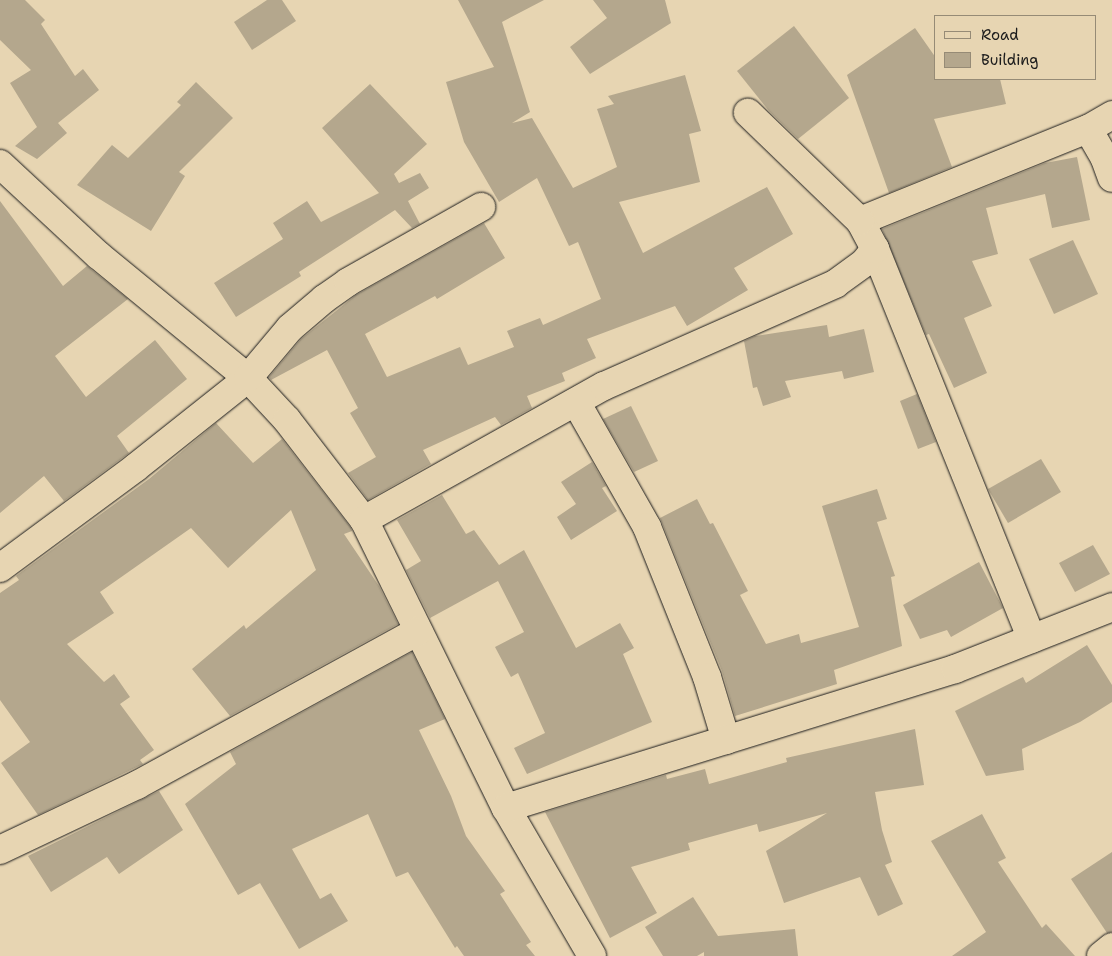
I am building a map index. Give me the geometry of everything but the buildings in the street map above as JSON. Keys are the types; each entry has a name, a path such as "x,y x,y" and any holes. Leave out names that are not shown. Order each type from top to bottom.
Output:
{"street":[{"path":"748,113 860,221 875,249 1032,639"},
{"path":"860,221 1088,129 1112,115"},
{"path":"1088,129 1105,159 1112,178"},
{"path":"0,164 98,255 248,378 287,420 364,520 506,808 592,956"},
{"path":"0,568 134,468 248,378 290,328 348,282 481,207"},
{"path":"364,520 576,402 835,284 856,270 875,249"},
{"path":"576,402 647,527 708,677 726,740"},
{"path":"506,808 954,669 1112,607"},
{"path":"0,850 137,786 418,631"},
{"path":"1101,956 1112,947"}]}
